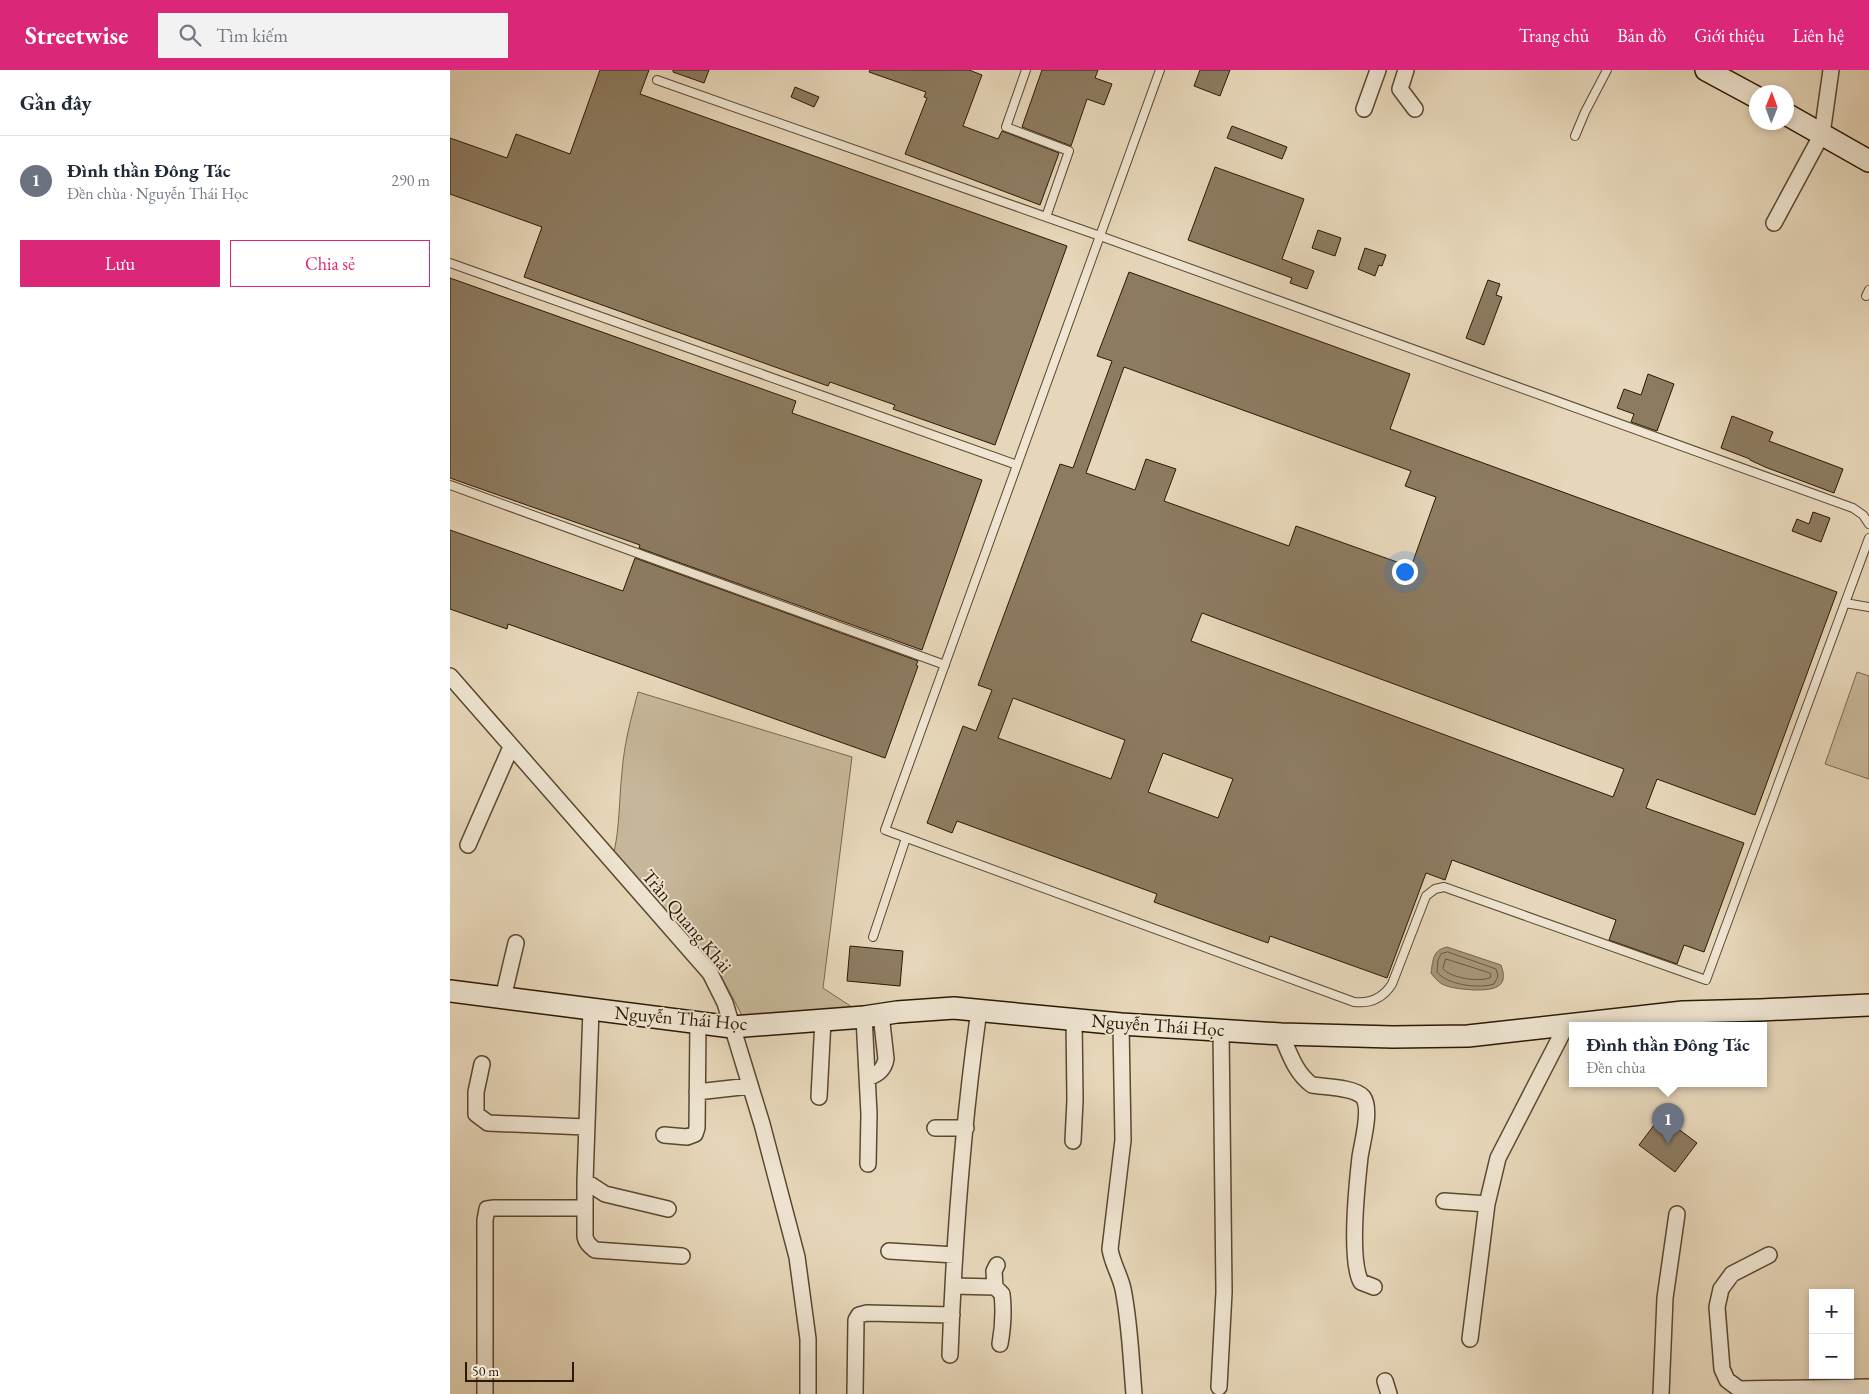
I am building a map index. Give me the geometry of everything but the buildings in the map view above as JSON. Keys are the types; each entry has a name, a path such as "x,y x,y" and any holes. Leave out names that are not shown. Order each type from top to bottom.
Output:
{"street":[{"path":"1364,109 1378,70"},
{"path":"1406,70 1400,89 1415,109"},
{"path":"1706,70 1731,77 1749,92"},
{"path":"1774,223 1822,134 1831,70"},
{"path":"1794,118 1869,161"},
{"name":"Trần Quang Khải","path":"450,676 710,973 725,1002 778,1180 797,1257 808,1339 808,1394"},
{"path":"468,844 511,747"},
{"path":"503,998 516,943"},
{"name":"Nguyễn Thái Học","path":"450,991 732,1027 954,1008 1121,1024 1281,1034 1432,1038 1468,1036 1569,1024"},
{"name":"Nguyễn Thái Học","path":"1586,1022 1683,1012 1869,1004"},
{"path":"591,1009 584,1208 586,1242 595,1250 682,1256"},
{"path":"950,1355 955,1254 971,1069 979,1010"},
{"path":"868,1164 868,1078 873,1016"},
{"path":"1073,1141 1075,1100 1074,1019"},
{"path":"819,1097 823,1020"},
{"path":"664,1135 687,1138 695,1134 697,1128 698,1023"},
{"path":"1121,1024 1122,1140 1110,1248 1112,1261 1123,1287 1130,1328 1134,1394"},
{"path":"1470,1339 1487,1204 1498,1158 1566,1024"},
{"path":"1219,1387 1224,1292 1220,1029"},
{"path":"1281,1034 1299,1072 1306,1081 1312,1085 1353,1090 1362,1096 1366,1104 1358,1185 1355,1246 1358,1277 1361,1282 1374,1287"},
{"path":"482,1064 476,1092 476,1114 488,1123 586,1127"},
{"path":"698,1092 750,1086"},
{"path":"935,1128 966,1128"},
{"path":"585,1181 605,1194 668,1209"},
{"path":"1444,1201 1487,1204"},
{"path":"485,1394 487,1209 584,1208"},
{"path":"1661,1394 1665,1298 1677,1214"},
{"path":"889,1251 955,1254"},
{"path":"1769,1255 1732,1274 1720,1289 1717,1318 1722,1370 1727,1380 1739,1389 1869,1386"},
{"path":"997,1265 994,1271 995,1287 1002,1294 1004,1306 1004,1324 1000,1344"},
{"path":"953,1286 995,1287"},
{"path":"855,1394 856,1320 859,1315 867,1313 952,1315"}],"lane":[{"path":"1026,70 1006,127 1069,151 1046,217"},
{"path":"1160,70 885,830 1354,1002 1361,1003 1374,1000 1388,991 1426,896 1435,889 1444,887 1706,980 1869,538"},
{"path":"1575,136 1607,70"},
{"path":"657,80 1100,236 1853,508 1863,515 1869,524"},
{"path":"450,263 1017,466"},
{"path":"450,485 945,665"},
{"path":"1845,603 1869,607"},
{"path":"873,937 906,838"}],"shaded area":[{"path":"1857,672 1869,676 1869,779 1825,764"},
{"path":"638,692 852,757 823,988 855,1009 745,1021 721,976 614,852 624,751"}],"water":[{"path":"1447,947 1501,965 1503,979 1501,983 1493,988 1474,990 1454,988 1440,983 1431,973 1432,963 1436,953 1442,948"}],"place":[{"name":"Đình thần Đông Tác","path":"1668,1144"}]}
